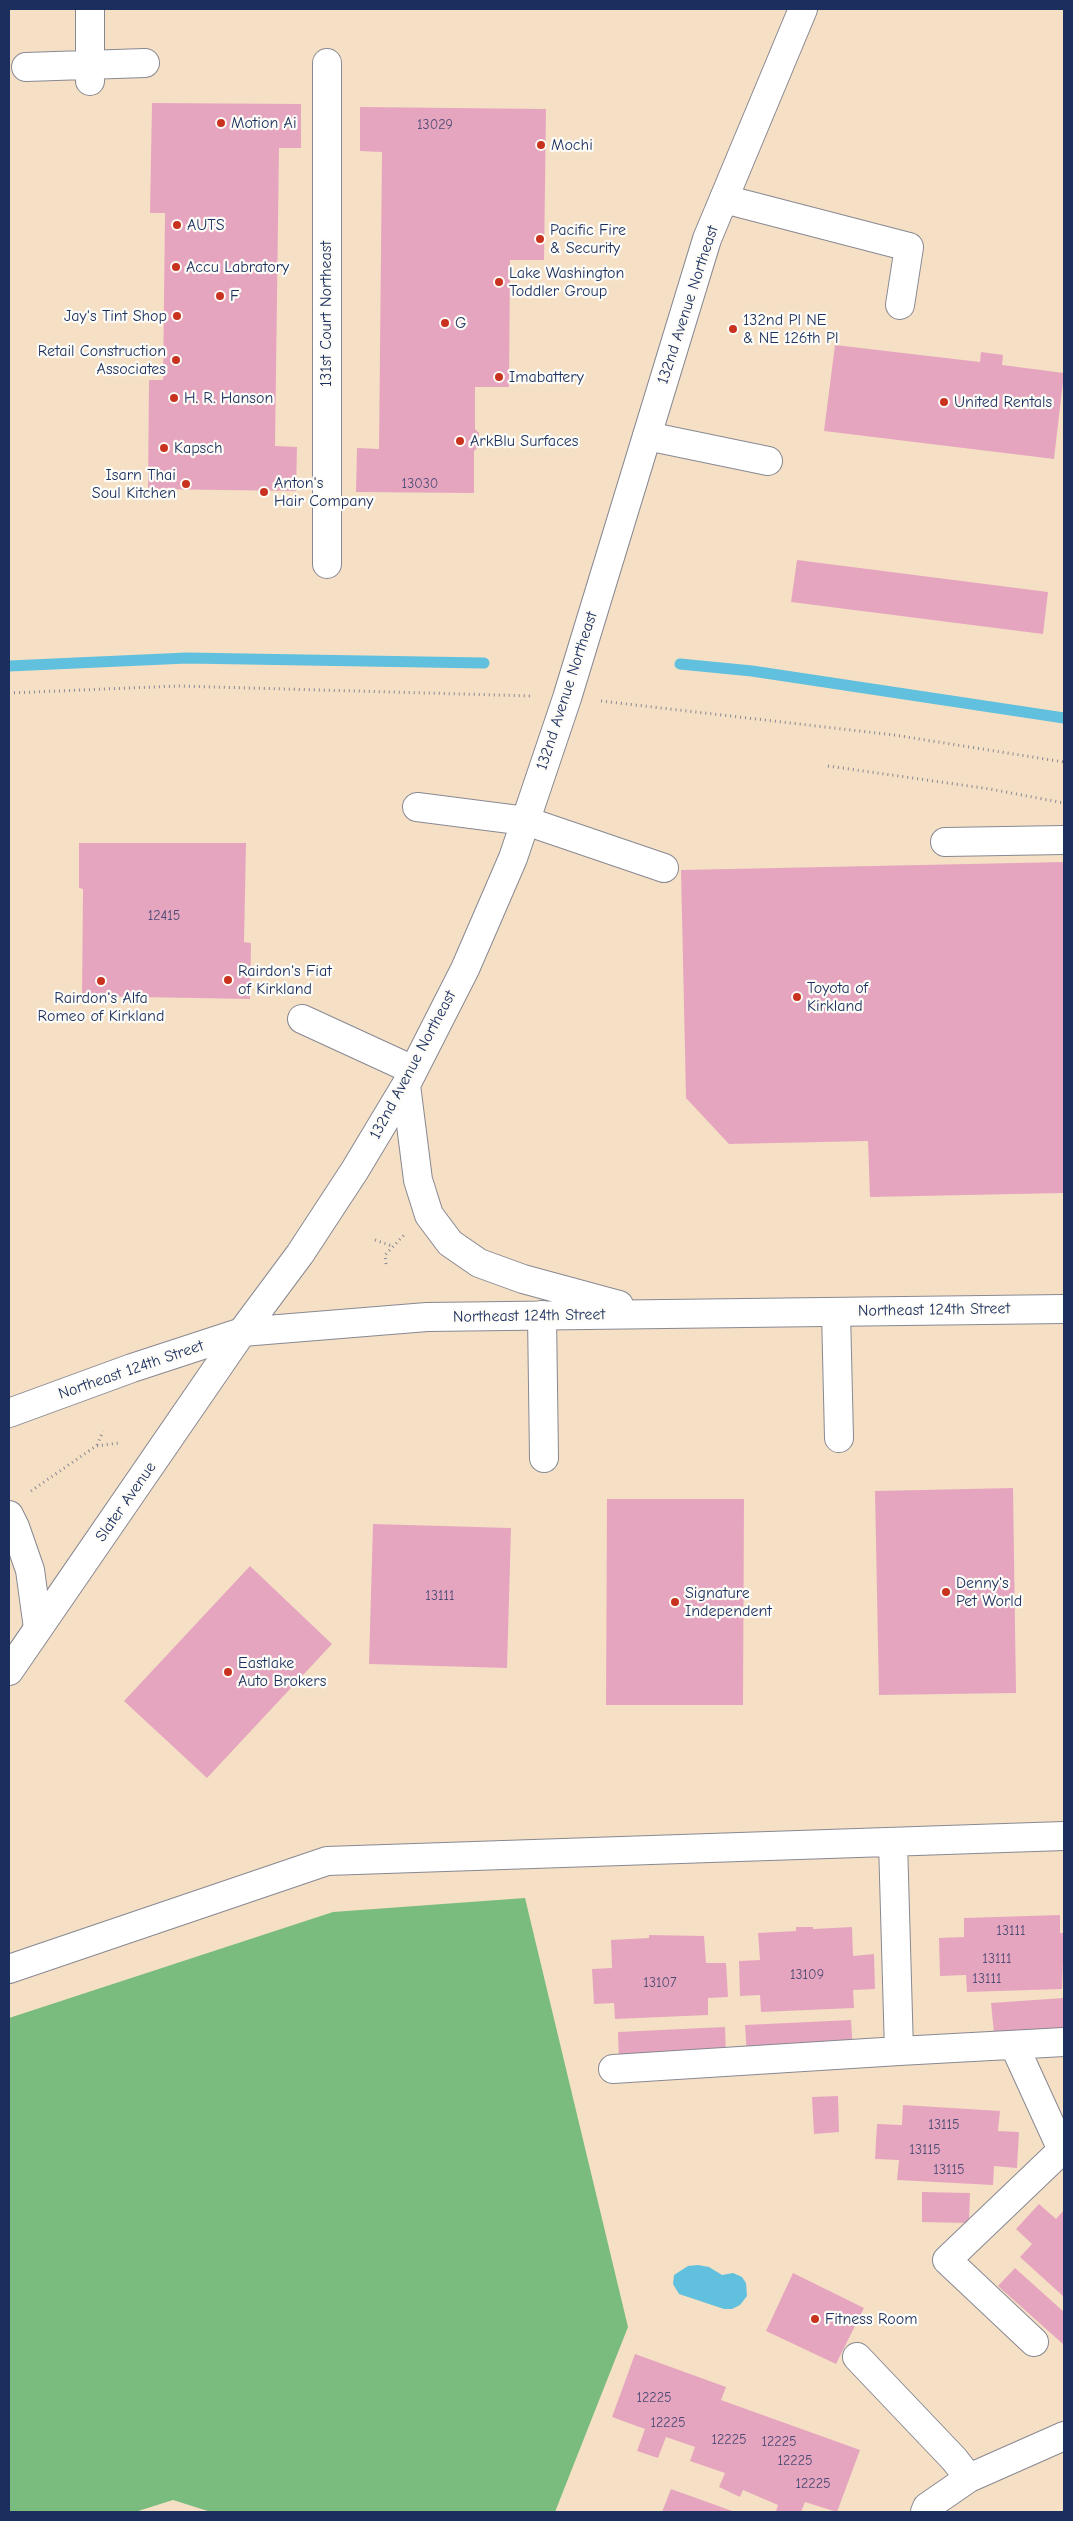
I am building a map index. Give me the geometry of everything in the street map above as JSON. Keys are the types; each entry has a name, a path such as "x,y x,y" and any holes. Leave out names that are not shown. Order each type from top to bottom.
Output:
{"main road":[{"path":"90,9 90,72"},
{"name":"132nd Avenue Northeast","path":"242,1332 300,1254 355,1170 410,1078 468,961 513,858 567,698 707,239 803,9"},
{"path":"26,67 90,72 144,63"},
{"name":"131st Court Northeast","path":"327,63 327,564"},
{"path":"724,200 909,247 900,304"},
{"path":"647,436 768,461"},
{"path":"417,807 526,820 664,868"},
{"path":"945,842 1064,840"},
{"path":"302,1019 410,1078 418,1180 429,1215 450,1243 479,1263 523,1279 598,1300 660,1314"},
{"name":"Northeast 124th Street","path":"9,1413 132,1368 242,1332 427,1317 1064,1309"},
{"path":"836,1312 839,1438"},
{"path":"542,1315 544,1458"},
{"name":"Slater Avenue","path":"9,1670 242,1332"},
{"path":"9,1515 30,1570 38,1628"},
{"path":"9,1970 328,1861 1064,1836"},
{"path":"893,1842 899,2052"},
{"path":"613,2070 1064,2042"},
{"path":"1014,2045 1062,2150 947,2260 1034,2342"},
{"path":"857,2357 954,2459 969,2478"},
{"path":"925,2512 928,2506 969,2478 1064,2436"}],"path":[{"path":"9,693 178,686 504,694"},
{"path":"620,702 894,735 1064,762"},
{"path":"828,766 990,789 1064,803"},
{"path":"386,1264 385,1255 406,1233"},
{"path":"375,1240 392,1246"},
{"path":"96,1446 103,1431"},
{"path":"29,1492 96,1446 119,1443"}],"green space":[{"path":"525,1898 628,2327 555,2512 211,2512 173,2500 135,2512 9,2512 9,2018 333,1912"}],"water":[{"path":"688,2266 709,2267 722,2275 733,2273 742,2277 746,2283 747,2296 740,2305 732,2309 724,2309 679,2294 673,2284 674,2275"}],"building":[{"name":"F","path":"152,103 301,104 301,148 279,148 275,446 297,447 296,491 148,489 149,380 163,380 165,213 150,213"},
{"name":"G","path":"360,107 546,109 544,260 510,260 509,387 475,387 475,429 479,433 479,446 474,451 474,493 356,492 357,448 379,449 382,152 360,151"},
{"name":"United Rentals","path":"835,345 980,362 981,352 1003,355 1002,365 1064,373 1054,459 824,431"},
{"path":"797,560 1048,592 1043,634 791,602"},
{"path":"79,843 246,843 244,942 251,943 250,999 82,996 83,889 79,888"},
{"path":"1064,862 1064,1193 870,1197 868,1141 729,1144 686,1098 681,870"},
{"name":"Denny's Pet World","path":"1013,1488 1016,1693 879,1695 875,1491"},
{"name":"Signature Independent","path":"607,1499 744,1499 743,1705 606,1705"},
{"name":"Eastlake Auto Brokers","path":"373,1524 511,1528 507,1668 369,1664"},
{"name":"Eastlake Auto Brokers","path":"250,1566 332,1644 207,1778 124,1701"},
{"path":"1060,1915 1060,1933 1064,1933 1062,1989 967,1992 966,1975 940,1976 939,1938 964,1937 964,1918"},
{"path":"796,1927 813,1927 813,1929 852,1927 853,1956 874,1954 875,1989 853,1990 854,2008 761,2012 760,1995 740,1996 739,1961 760,1960 758,1933 796,1931"},
{"path":"649,1935 704,1936 706,1963 726,1963 728,1997 708,1998 708,2015 615,2019 614,2003 594,2004 592,1969 612,1968 611,1940 649,1938"},
{"path":"1064,1998 1064,2028 994,2033 991,2003"},
{"path":"851,2020 853,2051 747,2056 745,2025"},
{"path":"725,2027 726,2057 619,2063 618,2032"},
{"path":"838,2096 839,2132 814,2134 812,2097"},
{"path":"903,2105 1000,2111 998,2131 1019,2132 1017,2168 994,2166 993,2185 897,2180 899,2160 875,2159 877,2124 902,2125"},
{"path":"922,2192 970,2193 969,2223 922,2222"},
{"path":"1039,2204 1056,2219 1064,2210 1064,2297 1020,2257 1032,2244 1016,2229"},
{"path":"1015,2268 1064,2312 1064,2345 998,2286"},
{"name":"Fitness Room","path":"793,2273 864,2308 836,2364 766,2331"},
{"path":"635,2354 726,2387 721,2400 860,2450 837,2512 805,2502 801,2512 779,2512 776,2511 778,2505 743,2490 740,2497 719,2487 725,2473 690,2461 695,2447 666,2437 658,2458 637,2451 645,2429 612,2417"},
{"path":"671,2489 735,2512 662,2512"}],"waterway":[{"path":"9,666 187,658 484,663"},
{"path":"680,664 752,671 1064,718"}],"place":[{"name":"Motion Ai","path":"221,123"},
{"name":"Mochi","path":"541,145"},
{"name":"AUTS","path":"177,225"},
{"name":"Pacific Fire & Security","path":"540,239"},
{"name":"Accu Labratory","path":"176,267"},
{"name":"Lake Washington Toddler Group","path":"499,282"},
{"name":"F","path":"220,296"},
{"name":"Jay's Tint Shop","path":"177,316"},
{"name":"G","path":"445,323"},
{"name":"132nd Pl NE & NE 126th Pl","path":"733,329"},
{"name":"Retail Construction Associates","path":"176,360"},
{"name":"Imabattery","path":"499,377"},
{"name":"H. R. Hanson","path":"174,398"},
{"name":"United Rentals","path":"944,402"},
{"name":"ArkBlu Surfaces","path":"460,441"},
{"name":"Kapsch","path":"164,448"},
{"name":"Isarn Thai Soul Kitchen","path":"186,484"},
{"name":"Anton's Hair Company","path":"264,492"},
{"name":"Rairdon's Fiat of Kirkland","path":"228,980"},
{"name":"Rairdon's Alfa Romeo of Kirkland","path":"101,981"},
{"name":"Toyota of Kirkland","path":"797,997"},
{"name":"Denny's Pet World","path":"946,1592"},
{"name":"Signature Independent","path":"675,1602"},
{"name":"Eastlake Auto Brokers","path":"228,1672"},
{"name":"Fitness Room","path":"815,2319"}]}
